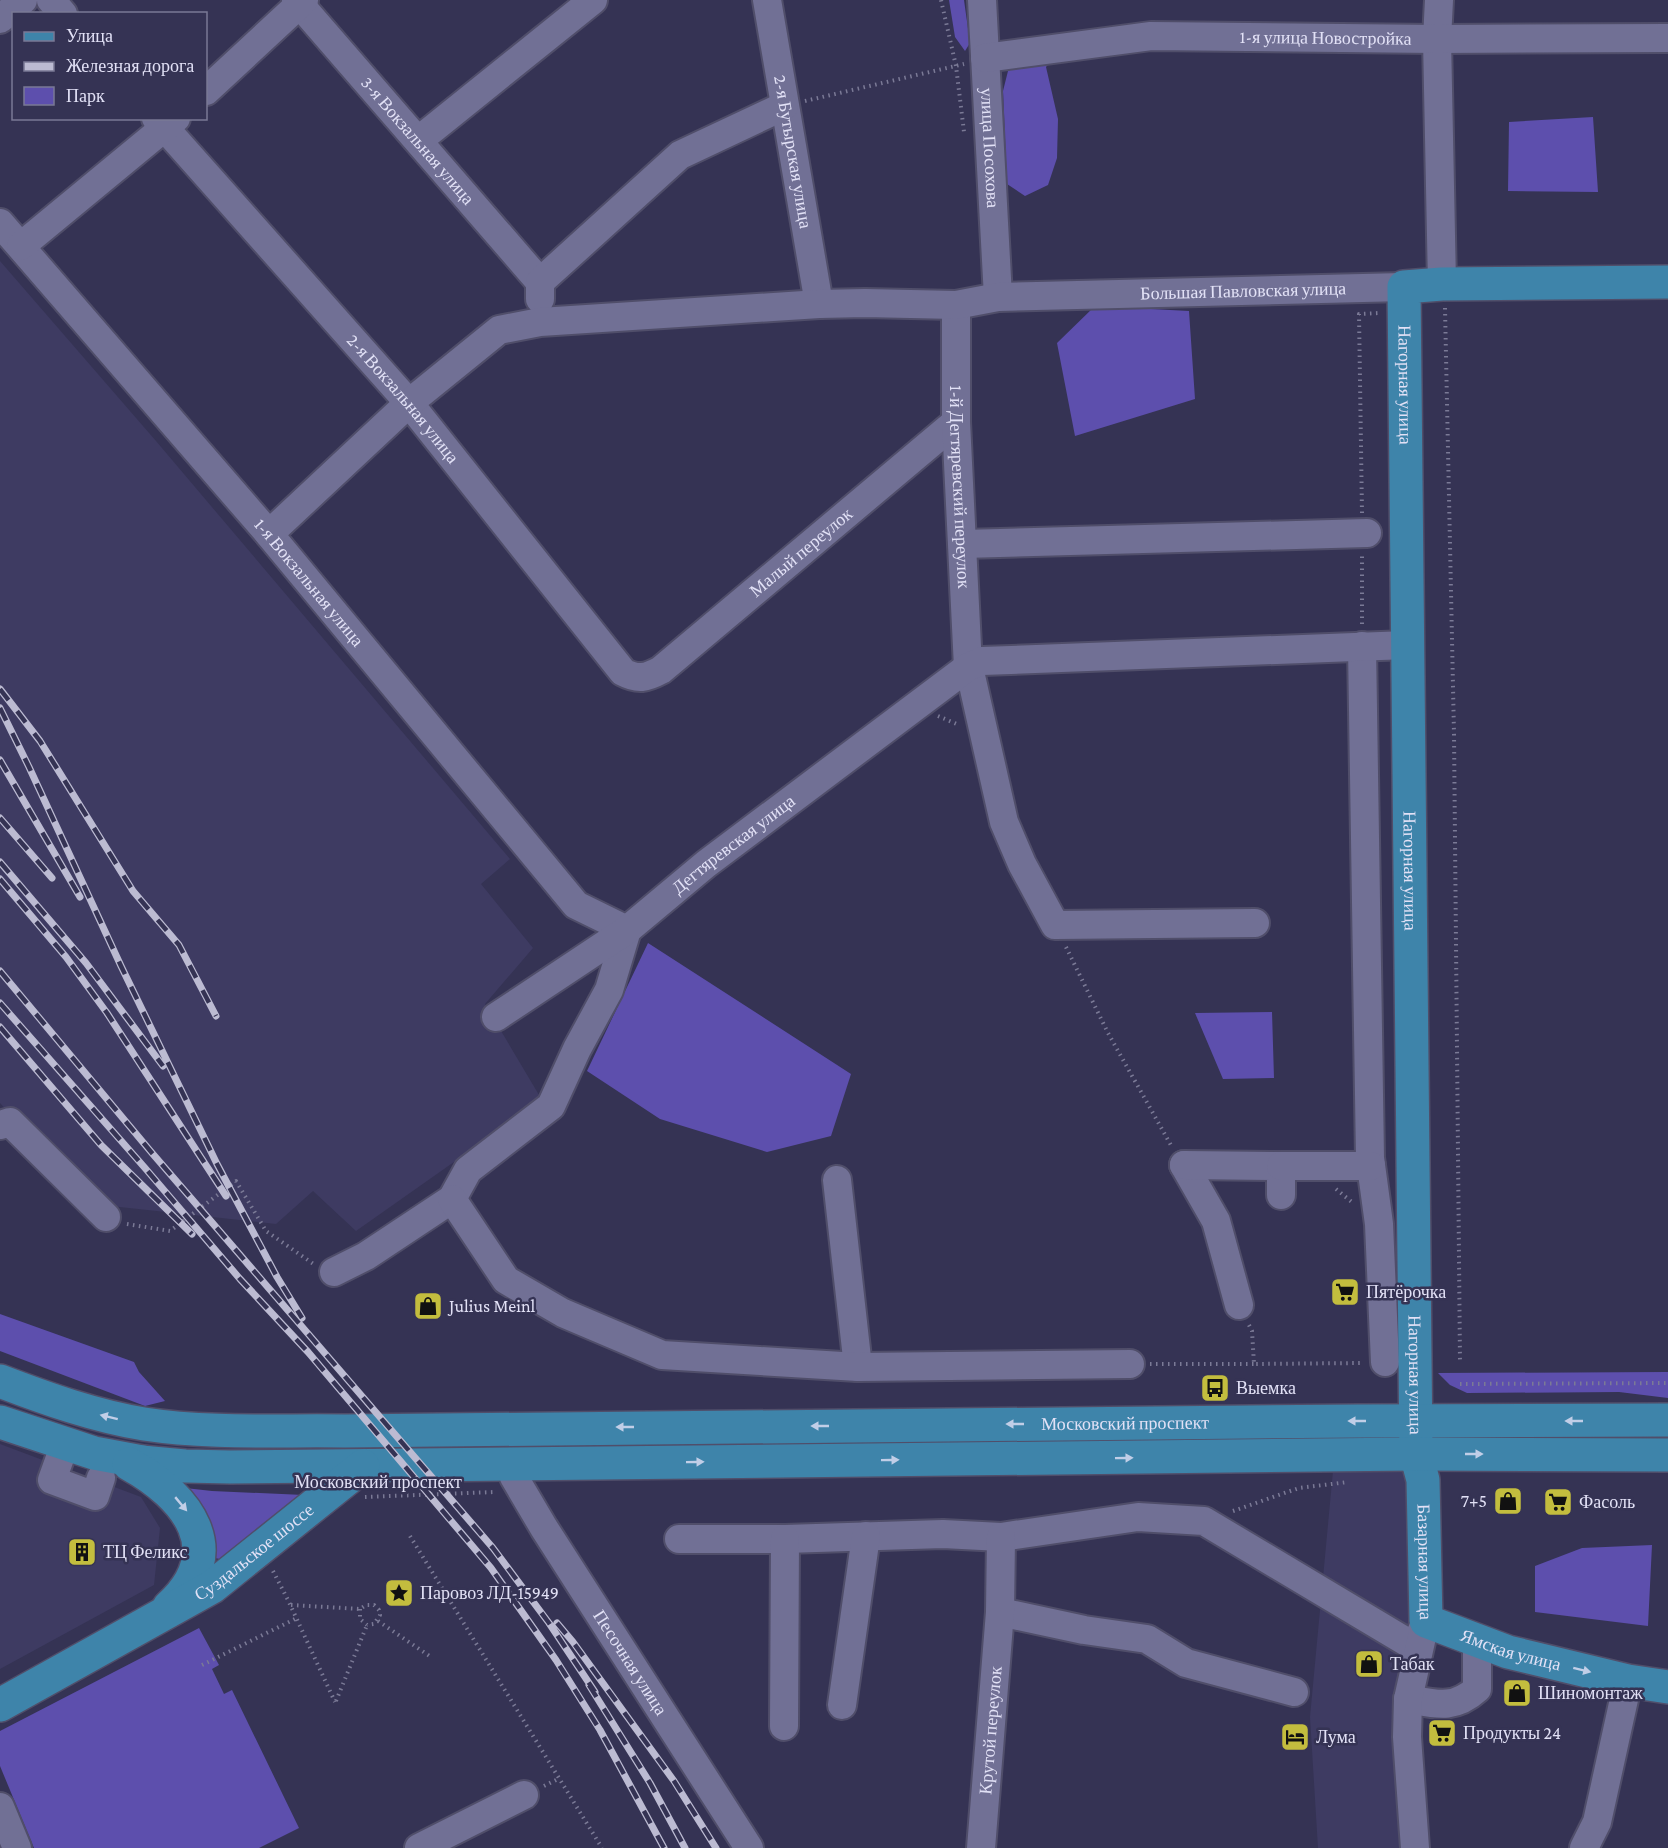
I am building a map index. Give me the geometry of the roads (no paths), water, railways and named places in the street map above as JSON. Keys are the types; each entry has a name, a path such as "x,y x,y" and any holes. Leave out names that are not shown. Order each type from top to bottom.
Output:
{"main road":[{"name":"Большая Павловская улица","path":"1404,287 1444,296 1668,282"},
{"name":"Нагорная улица","path":"1404,287 1416,1454"},
{"name":"Московский проспект","path":"0,1382 104,1416 167,1426 212,1425 330,1412 387,1410 582,1428 1668,1420"},
{"name":"Московский проспект","path":"0,1422 120,1466 206,1467 353,1483 506,1484 616,1463"},
{"name":"Московский проспект","path":"353,1483 616,1463 1416,1454 1668,1455"},
{"name":"Базарная улица","path":"1416,1454 1423,1480 1426,1621"},
{"name":"Суздальское шоссе","path":"120,1466 154,1479 169,1491 186,1510 197,1535 196,1568 184,1590 163,1612 138,1629"},
{"name":"Суздальское шоссе","path":"0,1706 138,1629 225,1577 353,1483"},
{"name":"Ямская улица","path":"1426,1621 1508,1652 1628,1681 1668,1687"}],"street":[{"path":"0,19 23,0"},
{"path":"51,0 61,12"},
{"path":"419,140 593,0"},
{"name":"2-я Бутырская улица","path":"767,0 819,304"},
{"name":"улица Посохова","path":"982,0 998,297"},
{"path":"1439,0 1437,39 1444,296"},
{"path":"207,90 300,1"},
{"name":"3-я Вокзальная улица","path":"300,1 540,282"},
{"name":"1-я улица Новостройка","path":"985,58 1151,36 1437,39 1668,38"},
{"path":"540,322 540,282 680,155 784,106"},
{"path":"21,246 166,122"},
{"name":"2-я Вокзальная улица","path":"166,122 409,403 624,672 633,677 643,678"},
{"name":"1-я Вокзальная улица","path":"0,223 269,534 576,905 627,930"},
{"name":"Большая Павловская улица","path":"269,534 409,403 499,330 540,322 819,304 956,305 998,297 1404,287"},
{"name":"1-й Дегтяревский переулок","path":"956,305 956,422 969,667 1004,822 1022,864 1055,925 1255,923"},
{"name":"Малый переулок","path":"643,678 661,670 956,422"},
{"path":"963,544 1365,533"},
{"path":"969,667 982,662 1407,645"},
{"path":"1362,646 1371,1166 1379,1224 1379,1363"},
{"name":"Дегтяревская улица","path":"496,1017 627,930 706,864 969,667"},
{"path":"334,1272 366,1256 452,1199 468,1170 551,1106 577,1049 609,990 627,930"},
{"path":"0,1125 10,1122 106,1217"},
{"path":"1239,1305 1216,1221 1184,1165 1371,1166"},
{"path":"1281,1195 1295,1166"},
{"path":"837,1180 858,1367"},
{"path":"452,1199 506,1280 563,1313 662,1355 858,1367 1130,1364"},
{"path":"1379,1224 1413,1223"},
{"name":"Песочная улица","path":"506,1484 544,1528 749,1848"},
{"path":"679,1539 785,1539 943,1534 1001,1537 1138,1517 1204,1521 1415,1647 1426,1621"},
{"path":"842,1705 866,1536"},
{"name":"Крутой переулок","path":"981,1848 1000,1612 1001,1537"},
{"path":"784,1726 785,1539"},
{"path":"1000,1612 1084,1630 1147,1639 1186,1663 1294,1692"},
{"name":"Базарная улица","path":"1413,1840 1407,1737 1408,1699 1426,1621"},
{"path":"1408,1699 1446,1704 1467,1698 1477,1689 1477,1640"},
{"path":"1584,1848 1598,1822 1628,1681"},
{"path":"419,1848 524,1795"},
{"path":"0,1808 17,1848"},
{"path":"1390,1848 1413,1840"}],"railway":[{"path":"0,689 40,741 133,891 179,945 216,1016"},
{"path":"0,708 217,1164 277,1277 302,1318"},
{"path":"0,760 80,897"},
{"path":"0,818 52,878"},
{"path":"0,862 86,963 163,1066"},
{"path":"0,879 66,957 107,1013 226,1196"},
{"path":"0,971 152,1153 493,1548 549,1623 595,1692"},
{"path":"0,1003 240,1279 308,1352 491,1568 556,1660 600,1730 664,1848"},
{"path":"0,1027 101,1145 192,1234"},
{"path":"557,1623 674,1781 716,1848"},
{"path":"589,1685 650,1783 685,1848"}],"place":[{"name":"Пятёрочка","path":"1345,1292"},
{"name":"Julius Meinl","path":"428,1306"},
{"name":"Выемка","path":"1215,1388"},
{"name":"7+5","path":"1508,1501"},
{"name":"Фасоль","path":"1558,1502"},
{"name":"ТЦ Феликс","path":"82,1552"},
{"name":"Паровоз ЛД-15949","path":"399,1593"},
{"name":"Табак","path":"1369,1664"},
{"name":"Шиномонтаж","path":"1517,1693"},
{"name":"Продукты 24","path":"1442,1733"},
{"name":"Лума","path":"1295,1737"}]}
